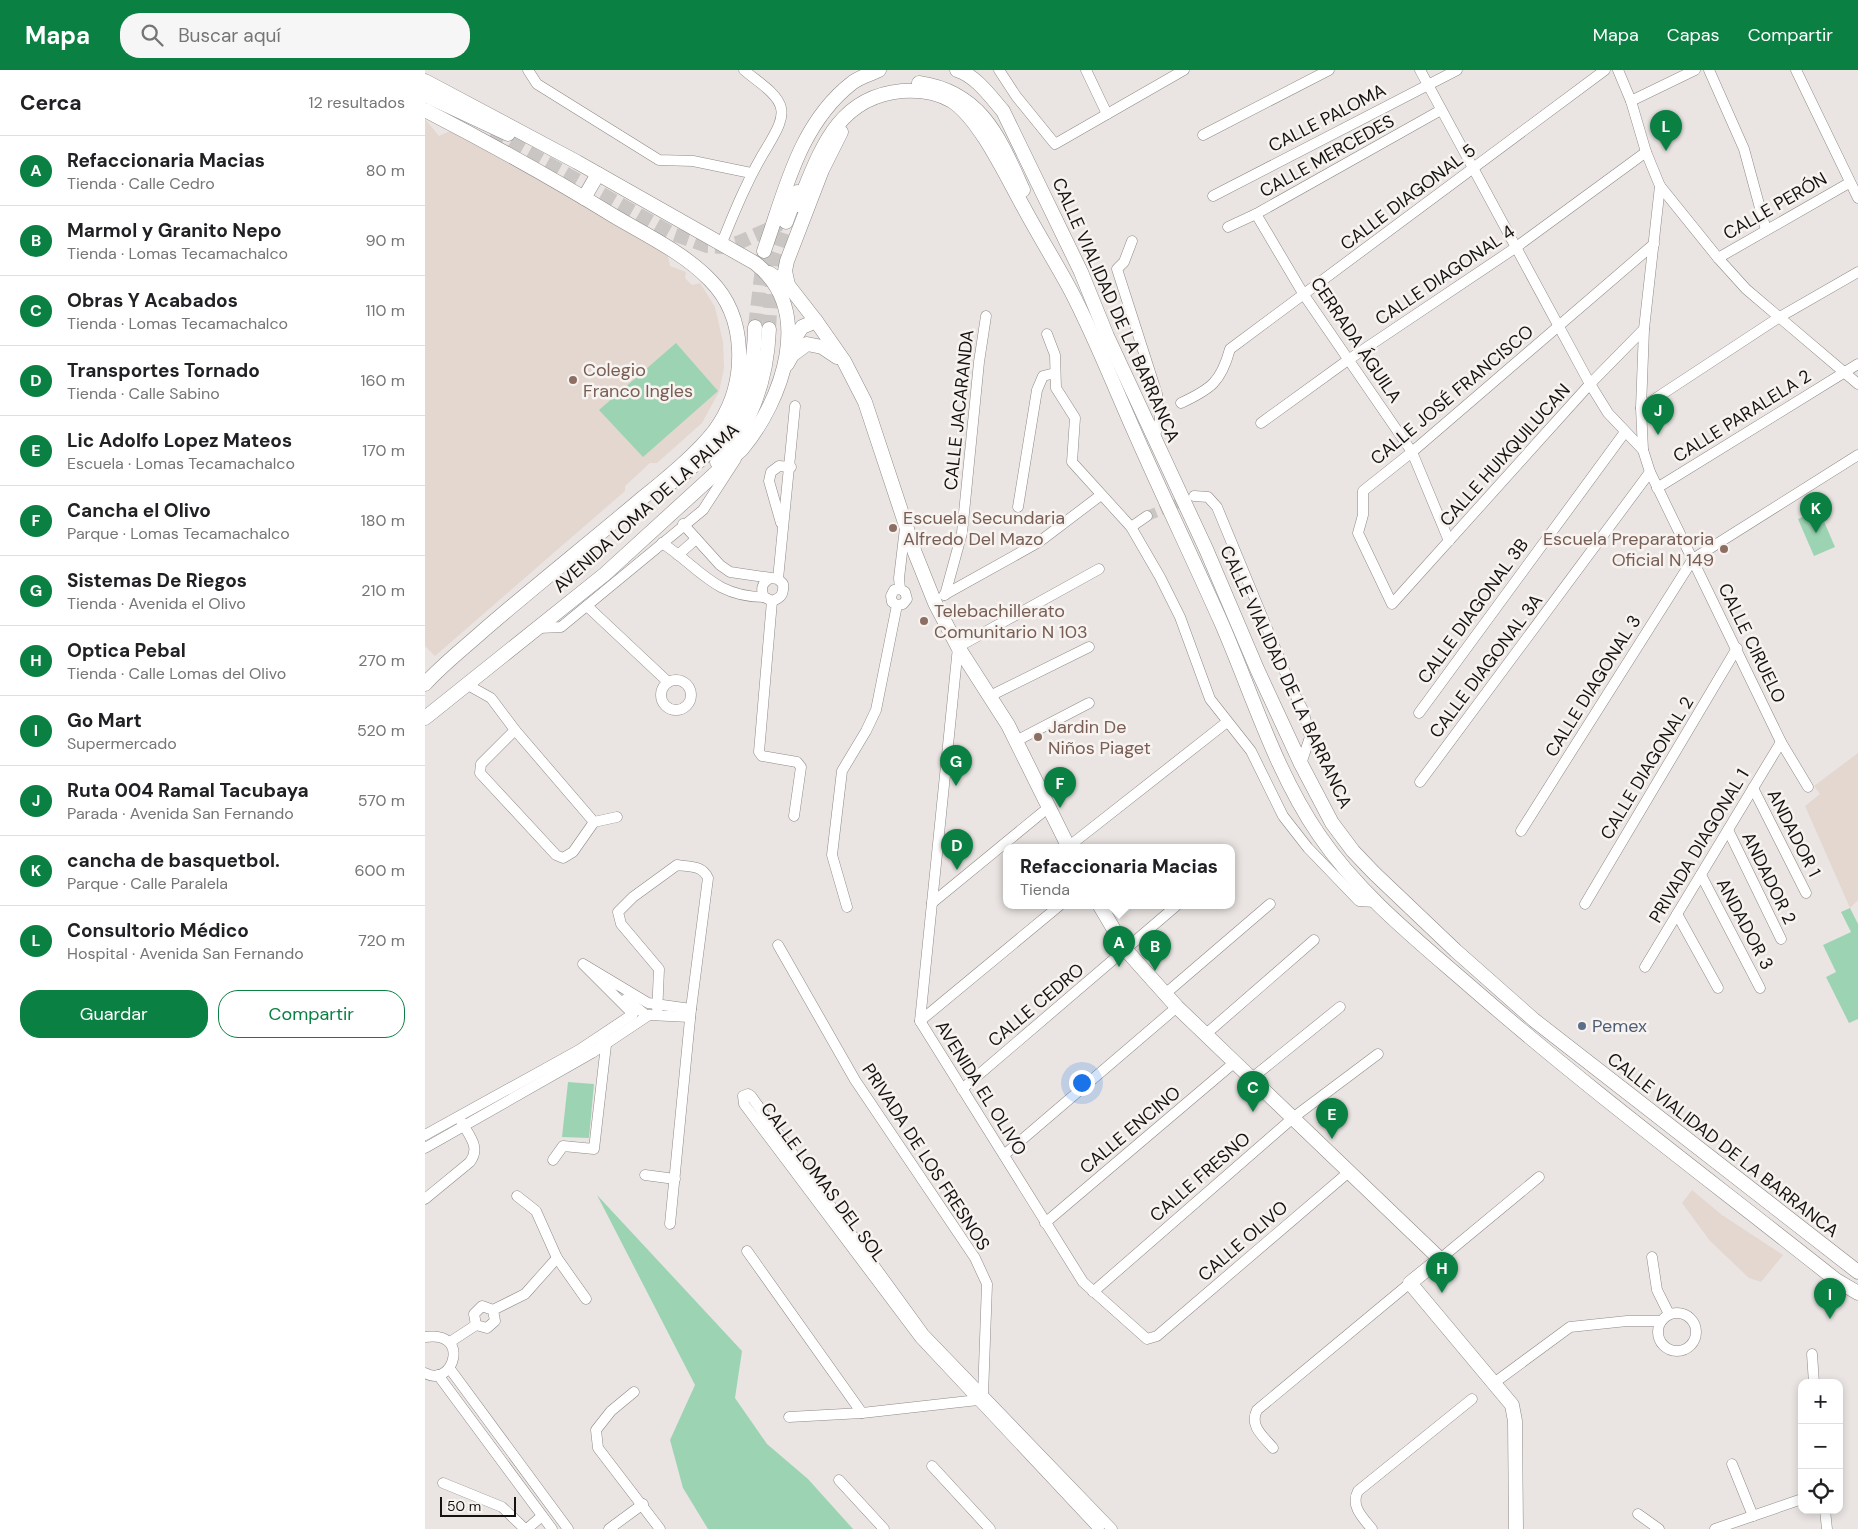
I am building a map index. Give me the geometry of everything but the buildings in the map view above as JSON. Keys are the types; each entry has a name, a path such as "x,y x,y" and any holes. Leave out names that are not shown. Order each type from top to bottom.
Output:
{"main road":[{"path":"766,232 782,218 800,150 820,115 852,82 879,70"},
{"name":"CALLE VIALIDAD DE LA BARRANCA","path":"957,70 963,72 985,91 1003,111 1081,272 1107,336 1301,764 1333,823 1353,851 1456,951 1534,1020 1858,1272"},
{"name":"AVENIDA LOMA DE LA PALMA","path":"425,81 485,111 598,174 766,272 779,293 785,308 789,333 788,350 781,378 768,414 742,449 667,519 527,639 469,682 425,718"},
{"path":"764,251 782,218 813,146 843,107 870,88 909,81 939,86 960,96 984,117 997,133 1005,149 1028,200 1042,242"},
{"path":"798,205 823,146 851,109 869,98 893,92 914,90 932,93 952,101 968,115 999,163 1042,242"},
{"path":"425,95 509,134"},
{"path":"788,285 785,271 787,262 822,170 839,134 861,112 883,103 923,100 943,106 961,118 1011,200 1042,242"},
{"name":"AVENIDA LOMA DE LA PALMA","path":"425,110 584,198 687,261 709,278 722,294 733,315 739,353 737,375 730,404 707,440 648,494 508,609 425,684"},
{"path":"584,198 598,174"},
{"name":"CALLE VIALIDAD DE LA BARRANCA","path":"1042,242 1069,288 1091,333 1223,626 1259,716 1286,775 1316,832 1345,870 1375,902 1519,1028 1595,1091 1836,1280 1858,1293"},
{"path":"766,272 788,285 816,320 844,361 865,402 905,525 940,599 958,647 990,696 1016,741 1067,844"},
{"path":"788,350 802,327 816,320"},
{"path":"648,494 660,490 688,472 716,446 728,431 739,409 762,328 768,350 763,378 746,422 726,453 686,494 667,519"},
{"path":"781,378 792,354 807,344 822,347 844,361"},
{"path":"1102,909 1125,950 1177,1007 1440,1258 1410,1283 1512,1405 1515,1421 1516,1529"}],"street":[{"path":"528,70 537,84 659,160 693,161 751,173"},
{"path":"721,245 751,173 776,132 781,108 775,98 744,70"},
{"path":"999,70 1016,96 1055,144 1107,114 1170,73 1185,70"},
{"path":"1086,70 1107,114"},
{"path":"1203,135 1329,70"},
{"path":"1420,70 1590,384 1608,413 1643,450"},
{"name":"CALLE PALOMA","path":"1213,196 1457,70"},
{"name":"CALLE DIAGONAL 5","path":"1181,403 1202,393 1216,383 1225,368 1230,349 1605,70"},
{"path":"1618,70 1631,101 1646,152 1660,186 1718,258 1746,289 1858,384"},
{"path":"1631,101 1695,70"},
{"path":"1709,70 1744,149 1766,230"},
{"path":"1796,70 1849,183 1858,198"},
{"name":"CALLE MERCEDES","path":"1228,227 1256,214 1441,110"},
{"name":"CALLE DIAGONAL 4","path":"1261,422 1348,360 1515,248 1646,152"},
{"name":"CALLE PERÓN","path":"1718,258 1849,183"},
{"path":"1643,450 1641,408 1644,329 1660,186"},
{"name":"CERRADA ÁGUILA","path":"1256,214 1304,295 1413,452 1449,541"},
{"path":"1132,241 1124,262 1117,269 1157,394 1160,420 1154,438"},
{"name":"CALLE JOSÉ FRANCISCO","path":"1392,604 1359,533 1363,515 1363,492 1413,452 1654,244"},
{"path":"1641,408 1778,318 1858,272"},
{"name":"CALLE JACARANDA","path":"940,599 962,533 979,362 986,316"},
{"name":"CALLE HUIXQUILUCAN","path":"1392,604 1590,384 1644,329"},
{"path":"1047,334 1055,355 1056,388 1075,418 1072,462 1131,527 1160,577 1180,617 1210,699 1251,751 1283,816 1308,848 1359,900 1375,902"},
{"name":"CALLE PARALELA 2","path":"1657,488 1858,364"},
{"path":"1018,507 1037,390 1043,376 1055,372"},
{"path":"774,578 791,467 795,406"},
{"name":"CALLE DIAGONAL 3B","path":"1419,713 1625,432"},
{"path":"539,628 561,627 683,524 703,510 742,449"},
{"name":"CALLE CIRUELO","path":"1643,450 1657,488 1737,648 1781,742 1808,786"},
{"path":"1693,559 1857,459"},
{"path":"782,529 769,481 771,472 779,466 791,467"},
{"name":"CALLE DIAGONAL 3A","path":"1419,782 1650,472"},
{"path":"940,599 1039,542 1101,495"},
{"path":"1194,496 1208,497 1217,507 1291,689 1303,710 1309,737 1301,764"},
{"path":"1131,527 1147,516"},
{"path":"662,543 716,586 748,597 779,599 784,592 783,584 774,578 730,572 720,565 683,524"},
{"path":"847,907 832,855 842,771 876,710 897,605 892,602 891,596 894,590 900,589 899,578 905,525"},
{"path":"678,555 696,538"},
{"name":"CALLE DIAGONAL 3","path":"1521,831 1693,559"},
{"path":"958,647 1099,570"},
{"path":"774,578 763,582 761,590 768,599 759,752 763,756 797,762 801,768 794,816"},
{"path":"587,606 668,682"},
{"name":"AVENIDA EL OLIVO","path":"958,647 920,1021 1083,1282 1142,1337 1153,1339 1157,1336"},
{"path":"990,696 1089,647"},
{"name":"CALLE DIAGONAL 2","path":"1585,904 1737,648"},
{"path":"469,682 491,698 515,730 594,822"},
{"path":"1016,741 1089,703"},
{"path":"1074,844 1227,722"},
{"path":"515,730 481,764 480,772 556,854 563,858 573,852 594,822 617,817"},
{"name":"PRIVADA DIAGONAL 1","path":"1645,967 1781,742"},
{"name":"ANDADOR 1","path":"1753,788 1806,893"},
{"path":"931,903 1049,806"},
{"name":"ANDADOR 2","path":"1728,830 1781,939"},
{"path":"652,1016 658,1004 659,969 621,924 618,912 633,897 677,865 699,868 705,872 708,878 691,1013 670,1224"},
{"name":"ANDADOR 3","path":"1701,875 1761,988"},
{"path":"1165,994 1270,904"},
{"path":"920,1021 1055,909"},
{"name":"CALLE CEDRO","path":"962,1089 1173,909"},
{"path":"1677,914 1718,988"},
{"path":"1206,1034 1315,940"},
{"name":"PRIVADA DE LOS FRESNOS","path":"778,945 855,1080 975,1258 987,1284 981,1398"},
{"path":"583,964 648,1003 691,1013"},
{"path":"583,964 652,1016"},
{"path":"553,1160 563,1146 594,1149 603,1040 633,1014 583,964"},
{"path":"1004,1156 1177,1007"},
{"path":"1252,1078 1340,1007"},
{"path":"425,1148 526,1091 603,1040 652,1016 691,1013"},
{"path":"425,1135 521,1081 589,1049"},
{"name":"CALLE FRESNO","path":"1093,1292 1294,1117 1378,1054"},
{"name":"CALLE ENCINO","path":"1045,1223 1235,1062"},
{"path":"521,1081 526,1091"},
{"name":"CALLE LOMAS DEL SOL","path":"748,1094 751,1096 924,1334 981,1398 921,1338 744,1104 743,1096 748,1094"},
{"path":"425,1199 470,1162 475,1155 476,1147 458,1116"},
{"name":"CALLE OLIVO","path":"1157,1336 1350,1171"},
{"path":"645,1175 675,1179"},
{"path":"1440,1258 1539,1177"},
{"path":"517,1196 535,1211 557,1258 586,1299"},
{"path":"747,1251 862,1413"},
{"path":"1494,1383 1570,1327 1665,1318 1657,1290 1652,1257"},
{"path":"476,1325 474,1314 482,1306 493,1310 525,1294 557,1258"},
{"path":"1273,1448 1254,1425 1253,1418 1263,1404 1410,1283"},
{"path":"450,1342 476,1325 487,1328 495,1321 493,1310"},
{"path":"425,1337 439,1335 450,1342 455,1356 450,1368 438,1375 425,1373"},
{"path":"1812,1354 1814,1379"},
{"path":"450,1368 568,1529"},
{"path":"438,1375 552,1529"},
{"path":"634,1392 611,1411 596,1430 599,1448 660,1529"},
{"path":"789,1417 862,1413 981,1398"},
{"path":"981,1398 1099,1529"},
{"path":"981,1398 1112,1529"},
{"path":"1371,1529 1355,1505 1355,1497 1358,1491 1473,1399"},
{"path":"1732,1464 1753,1516"},
{"path":"932,1466 990,1529"},
{"path":"839,1480 884,1529"},
{"path":"443,1483 502,1507 526,1529 543,1516"},
{"path":"1715,1529 1798,1500"},
{"path":"609,1529 643,1504"},
{"path":"1638,1514 1659,1529"},
{"path":"1825,1514 1827,1529"}],"shaded area":[{"name":"Colegio Franco Ingles","path":"425,119 439,136 450,131 551,186 668,256 670,266 686,272 685,278 692,285 700,283 715,307 723,342 724,368 719,392 702,423 657,463 650,463 625,486 625,491 435,656 425,646"},
{"path":"1858,753 1858,900 1850,908 1805,806 1820,794 1814,786"},
{"path":"1692,1190 1722,1215 1783,1255 1761,1282 1749,1278 1710,1241 1682,1203"}],"green space":[{"path":"676,343 718,391 643,457 599,410"},
{"path":"1819,510 1835,547 1814,556 1798,519"},
{"path":"1850,908 1858,924 1858,1019 1849,1023 1826,977 1836,972 1823,945 1851,932 1841,912"},
{"path":"568,1082 594,1084 589,1138 562,1137"},
{"path":"597,1195 742,1351 735,1398 767,1444 808,1479 853,1529 708,1529 683,1488 670,1440 695,1385"}],"tunnel":[{"path":"492,132 673,234 707,246 722,247 740,242 780,224"},
{"path":"769,329 773,261 786,222"},
{"path":"755,327 764,251"},
{"path":"1147,516 1189,499"}],"place":[{"name":"Consultorio Médico","path":"1666,151"},
{"name":"Colegio Franco Ingles","path":"573,380"},
{"name":"Ruta 004 Ramal Tacubaya","path":"1658,435"},
{"name":"Escuela Secundaria Alfredo Del Mazo","path":"893,528"},
{"name":"cancha de basquetbol.","path":"1816,533"},
{"name":"Escuela Preparatoria Oficial N 149","path":"1724,549"},
{"name":"Telebachillerato Comunitario N 103","path":"924,621"},
{"name":"Jardin De Niños Piaget","path":"1038,737"},
{"name":"Sistemas De Riegos","path":"956,786"},
{"name":"Cancha el Olivo","path":"1060,808"},
{"name":"Transportes Tornado","path":"957,870"},
{"name":"Refaccionaria Macias","path":"1119,967"},
{"name":"Marmol y Granito Nepo","path":"1155,971"},
{"name":"Pemex","path":"1582,1026"},
{"name":"Obras Y Acabados","path":"1253,1112"},
{"name":"Lic Adolfo Lopez Mateos","path":"1332,1139"},
{"name":"Optica Pebal","path":"1442,1293"},
{"name":"Go Mart","path":"1830,1319"}]}
